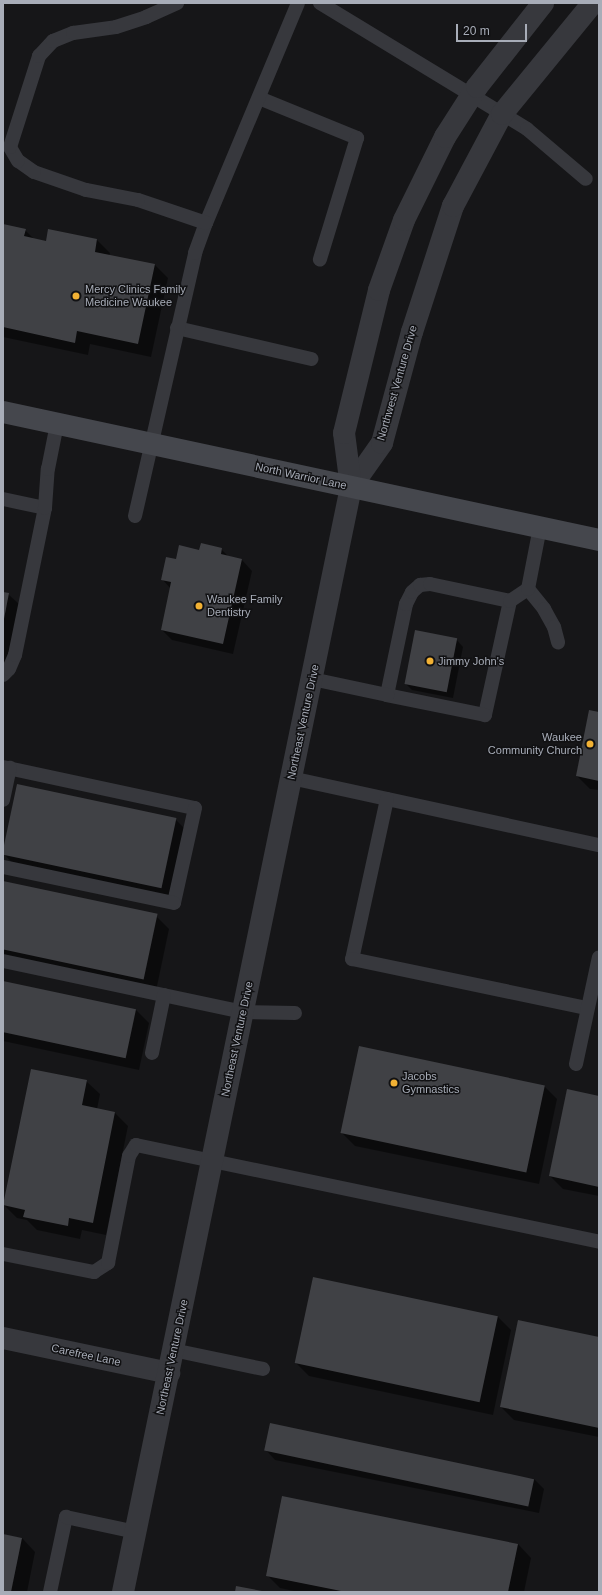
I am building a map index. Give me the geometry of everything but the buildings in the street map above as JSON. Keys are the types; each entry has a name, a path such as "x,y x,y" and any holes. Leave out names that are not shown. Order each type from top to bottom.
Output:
{"street":[{"path":"351,487 344,433 379,290 404,220 445,137 472,95 543,3"},
{"name":"Northwest Venture Drive","path":"351,487 382,443 412,332 453,206 502,114 593,3"},
{"name":"North Warrior Lane","path":"3,412 599,540"},
{"name":"Northeast Venture Drive","path":"123,1592 351,487"},
{"name":"Carefree Lane","path":"3,1338 168,1373"}],"lane":[{"path":"177,3 146,17 116,26 73,33 53,41 40,56 10,147 18,161 34,172 86,190 138,200 206,223"},
{"path":"135,516 150,444 195,253 206,223 298,3"},
{"path":"320,3 527,129 586,178"},
{"path":"259,98 357,138 320,259"},
{"path":"177,328 311,359"},
{"path":"3,675 9,669 15,655 46,508 48,469 57,424"},
{"path":"3,499 46,508"},
{"path":"312,679 485,715 510,601 528,589 540,527"},
{"path":"387,695 406,604 412,592 420,585 430,584 510,601"},
{"path":"528,589 544,609 554,627 558,642"},
{"path":"3,800 6,767 194,808 174,903 3,867"},
{"path":"291,778 599,845"},
{"path":"387,798 352,959 587,1008"},
{"path":"576,1064 599,957"},
{"path":"3,961 243,1012 295,1013"},
{"path":"152,1053 164,995"},
{"path":"3,1254 94,1272 108,1263 129,1156 136,1145 599,1242"},
{"path":"173,1350 263,1369"},
{"path":"50,1592 66,1517 136,1532"}],"place":[{"name":"Mercy Clinics Family Medicine Waukee","path":"76,296"},
{"name":"Waukee Family Dentistry","path":"199,606"},
{"name":"Jimmy John's","path":"430,661"},
{"name":"Waukee Community Church","path":"590,744"},
{"name":"Jacobs Gymnastics","path":"394,1083"}]}
